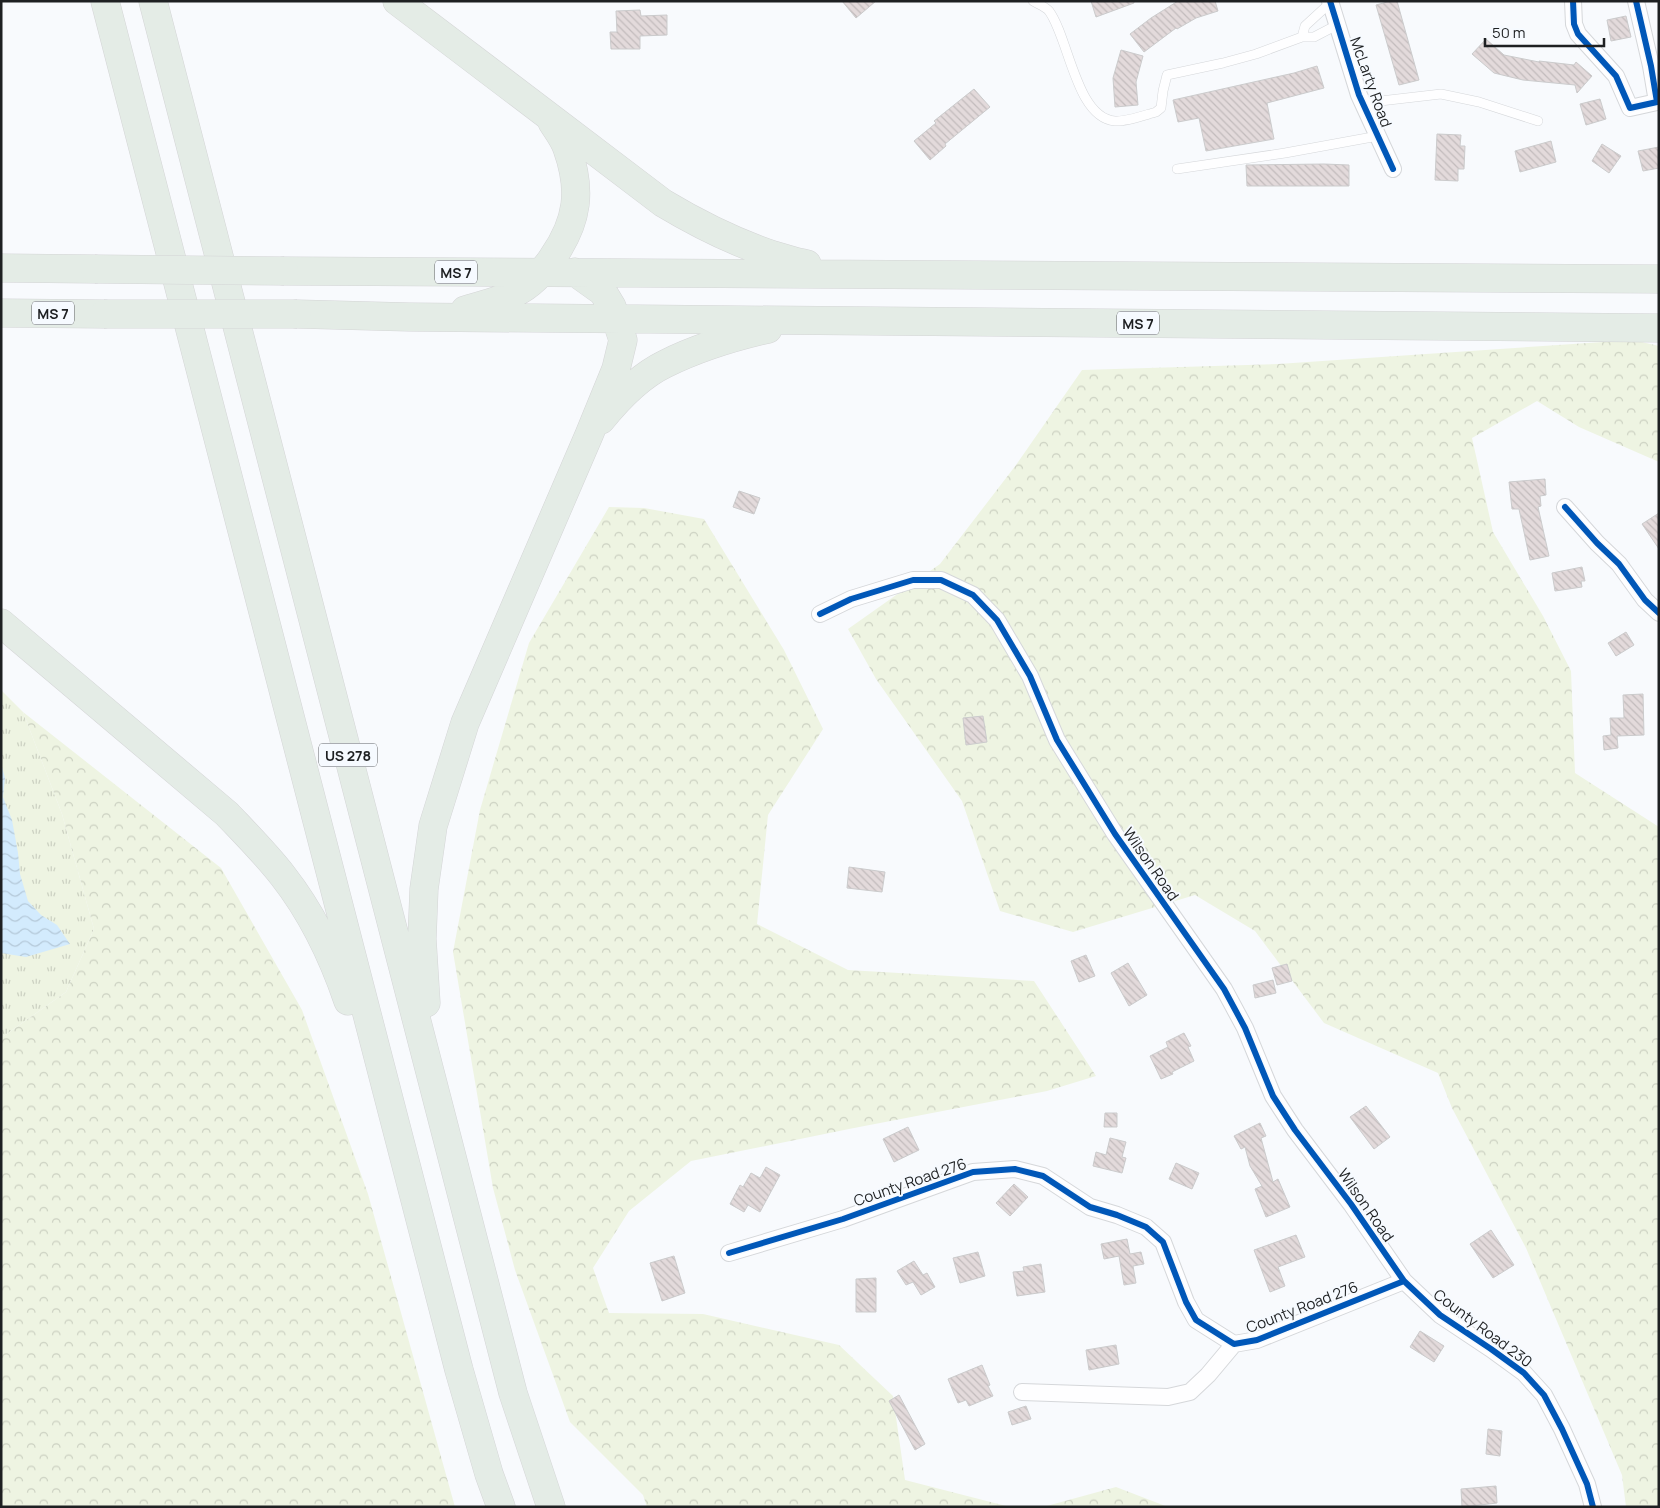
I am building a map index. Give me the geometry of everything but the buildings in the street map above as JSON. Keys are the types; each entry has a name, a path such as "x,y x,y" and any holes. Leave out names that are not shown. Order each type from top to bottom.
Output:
{"highway":[{"name":"US 278","path":"105,1 459,1370 489,1474 501,1507"},
{"name":"US 278","path":"153,1 513,1393 551,1507"},
{"path":"397,1 663,203 702,226 756,249 799,263 900,273"},
{"path":"409,317 464,310 516,293 542,272 560,247 570,227 577,197 567,147 548,115"},
{"name":"MS 7","path":"1,268 1659,279"},
{"path":"440,1111 424,989 422,939 424,889 433,826 465,724 616,370 623,340 616,319 603,292 575,272"},
{"name":"MS 7","path":"1,313 297,314 409,317 1659,328"},
{"path":"589,435 612,406 637,383 664,364 702,348 747,334 807,320"},
{"path":"1,622 226,814 257,845 284,877 309,916 337,969 363,1045 397,1129"}],"street":[{"path":"1572,1 1574,24 1578,34 1616,76 1630,108 1657,102 1652,66 1636,1"},
{"name":"McLarty Road","path":"1330,2 1363,103 1393,169"},
{"path":"1565,507 1597,543 1619,564 1645,600 1659,613"},
{"name":"Wilson Road","path":"820,614 851,599 913,580 941,580 973,595 997,620 1030,676 1057,740 1114,834 1224,989 1246,1028 1273,1096 1295,1130 1351,1204 1404,1281"},
{"name":"County Road 276","path":"729,1253 843,1219 973,1172 1015,1169 1042,1176 1090,1207 1146,1227 1163,1242 1186,1302 1196,1320 1234,1344 1258,1340 1404,1281"},
{"name":"County Road 230","path":"1404,1281 1440,1315 1524,1373 1544,1396 1562,1429 1587,1484 1593,1507"},
{"path":"1022,1392 1168,1397 1190,1392 1208,1375 1234,1344"}],"lane":[{"path":"1033,1 1049,10 1058,28 1086,101 1102,117 1116,122 1156,112 1161,108 1167,75 1256,54 1302,37 1314,37 1337,25"},
{"path":"1302,37 1305,26 1330,2"},
{"path":"1363,103 1441,94 1479,102 1538,121"},
{"path":"1177,169 1285,153 1378,136"}],"green space":[{"path":"1633,340 1659,346 1659,462 1579,427 1537,401 1472,438 1493,532 1543,616 1571,671 1575,773 1659,827 1659,1507 1626,1507 1622,1475 1526,1248 1452,1108 1438,1073 1324,1023 1255,931 1195,895 1073,932 1000,911 962,801 876,679 848,629 940,564 1016,465 1082,370 1278,364"},
{"path":"609,507 644,508 704,519 784,650 823,729 768,815 757,924 848,970 1034,981 1096,1076 1047,1091 691,1161 629,1211 593,1268 609,1313 703,1314 839,1345 893,1396 905,1480 1010,1507 647,1507 643,1495 570,1422 515,1270 493,1188 453,952 480,810 529,643"},
{"path":"1,690 23,712 62,814 94,929 66,992 1,1038"},
{"path":"23,712 221,868 302,1010 368,1194 455,1507 1,1507 1,1038 66,992 94,929 62,814"},
{"path":"1116,1487 1168,1507 1043,1507"}],"water":[{"path":"1,763 5,778 3,797 12,820 20,874 28,901 41,915 57,925 70,944 26,957 1,953"}],"cycle path":[{"path":"1330,1 1359,95 1393,169"},
{"path":"1573,1 1574,24 1578,34 1616,76 1630,108 1657,102 1636,1"},
{"path":"1565,507 1597,543 1619,564 1645,600 1659,613"},
{"path":"820,614 851,599 913,580 941,580 973,595 997,620 1030,676 1057,740 1115,834 1224,989 1245,1028 1273,1096 1295,1130 1351,1204 1404,1281 1440,1315 1524,1373 1544,1395 1587,1484 1593,1507"},
{"path":"729,1253 843,1219 973,1172 1015,1169 1043,1176 1090,1207 1117,1215 1146,1227 1163,1242 1186,1302 1196,1320 1234,1344 1257,1340 1404,1281"}]}
